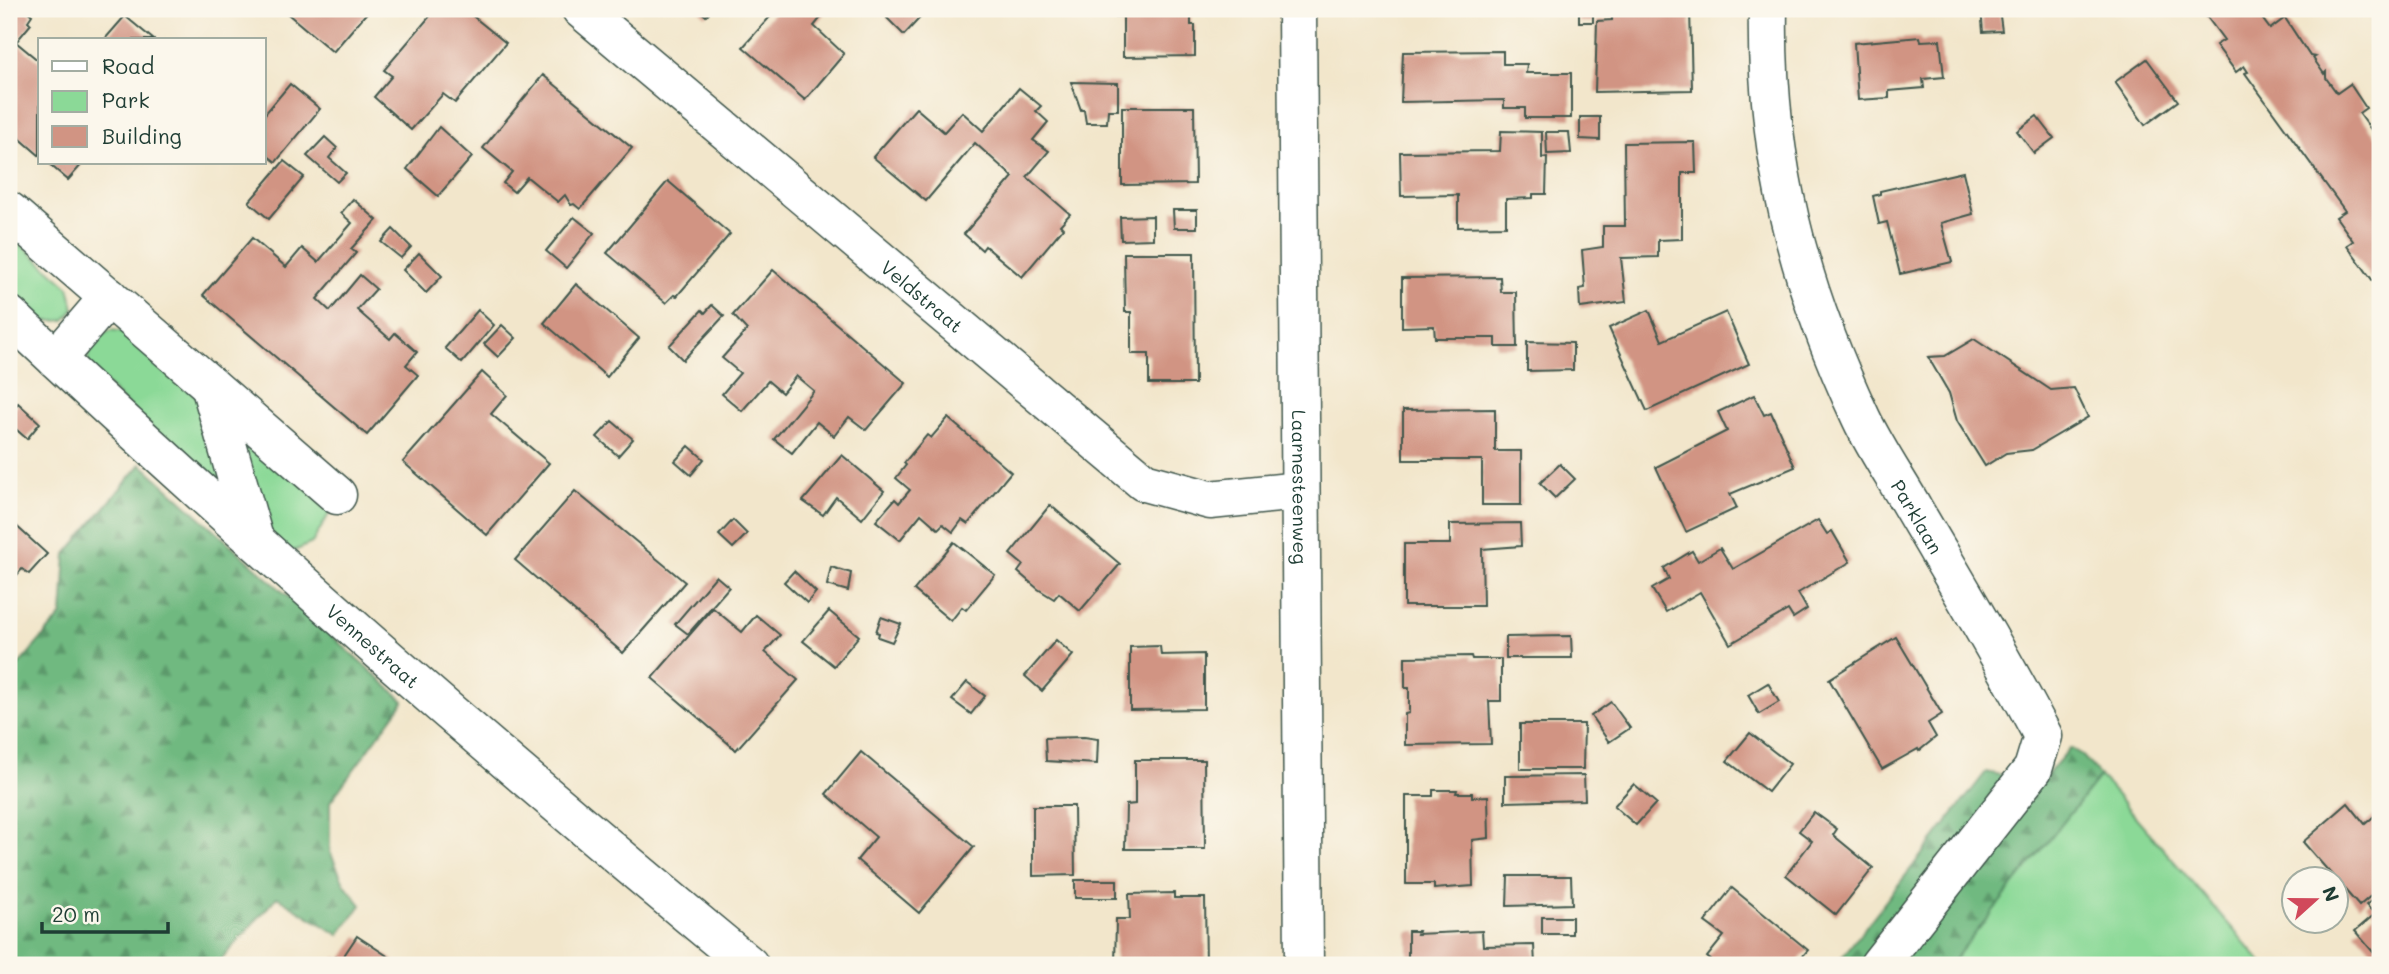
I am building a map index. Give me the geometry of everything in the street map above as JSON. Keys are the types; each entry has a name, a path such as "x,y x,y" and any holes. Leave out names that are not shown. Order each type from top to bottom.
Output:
{"street":[{"name":"Veldstraat","path":"581,9 1144,482 1209,500 1299,491"},
{"name":"Laarnesteenweg","path":"1297,9 1304,965"},
{"name":"Parklaan","path":"1768,9 1767,77 1777,159 1788,223 1809,290 1861,419 2043,736 2033,769 1879,965"},
{"path":"9,211 337,495"},
{"path":"56,359 109,297"},
{"name":"Vennestraat","path":"9,315 254,539 579,825 749,965"},
{"path":"210,384 254,539"}],"green space":[{"path":"9,234 69,287 74,309 65,320 48,321 35,318 9,301"},
{"path":"111,330 126,332 202,401 232,506 88,367 88,354 92,344"},
{"path":"230,422 332,509 312,543 290,553 261,523"},
{"path":"141,464 404,701 330,802 330,852 344,883 361,905 339,935 277,897 216,965 9,965 9,676 62,615 66,554"},
{"path":"2070,748 2082,755 2100,776 1950,965 1836,965 1986,772 2040,783"},
{"path":"2100,776 2264,965 1950,965"}],"building":[{"path":"9,9 25,9 32,15 28,21 31,24 16,42 38,60 38,154 9,129"},
{"path":"282,9 370,9 333,52"},
{"path":"436,9 464,9 506,43 455,103 443,94 411,130 374,97 392,76 384,70"},
{"path":"698,9 712,9 706,16"},
{"path":"777,9 828,9 814,26 844,54 805,100 743,47"},
{"path":"896,9 928,9 904,35 887,18"},
{"path":"1071,9 1195,9 1195,14 1191,14 1191,25 1195,25 1195,56 1123,57 1123,16 1096,17 1096,12"},
{"path":"1579,9 1593,9 1593,22 1579,22"},
{"path":"1612,9 1690,9 1692,90 1595,92 1597,21 1612,20"},
{"path":"1981,9 1999,9 2002,31 1983,32"},
{"path":"2210,9 2255,9 2270,29 2285,18 2310,56 2315,57 2313,58 2324,74 2326,72 2326,78 2337,93 2350,84 2366,108 2359,113 2380,142 2380,276 2373,281 2347,245 2353,241 2336,217 2345,211 2245,73 2248,72 2244,66 2236,72 2216,45 2224,40 2204,13"},
{"path":"125,16 152,38 106,38"},
{"path":"1920,37 1921,41 1940,40 1944,77 1923,79 1924,88 1889,91 1889,98 1858,100 1854,43"},
{"path":"1503,51 1503,64 1527,64 1526,73 1571,73 1571,118 1525,118 1525,108 1504,108 1504,100 1401,102 1403,52"},
{"path":"2147,59 2178,101 2145,125 2115,82"},
{"path":"543,75 632,148 580,209 574,204 571,205 565,195 558,202 527,177 514,192 503,183 512,172 483,148"},
{"path":"1071,82 1118,83 1118,110 1108,110 1107,123 1086,123 1084,110 1081,110"},
{"path":"290,84 320,109 276,162 266,154 266,113"},
{"path":"1019,88 1041,106 1036,111 1048,122 1033,140 1049,151 1027,177 1070,214 1060,225 1063,228 1022,277 985,246 982,250 964,234 1013,177 975,143 926,201 873,157 916,108 944,132 962,112 983,131"},
{"path":"1122,107 1194,107 1195,184 1122,185"},
{"path":"2037,116 2054,138 2034,153 2017,131"},
{"path":"1580,117 1600,117 1600,140 1580,139"},
{"path":"439,127 472,157 438,196 407,169"},
{"path":"1501,131 1542,132 1542,158 1547,157 1546,194 1533,194 1533,198 1506,199 1506,226 1458,227 1458,195 1401,196 1400,152 1500,151"},
{"path":"1546,132 1569,132 1571,153 1547,154"},
{"path":"325,137 337,148 329,158 346,173 337,182 307,156"},
{"path":"1695,142 1696,173 1682,173 1682,239 1658,240 1658,257 1621,258 1626,302 1580,308 1579,289 1585,288 1582,250 1603,247 1603,226 1625,226 1624,143"},
{"path":"284,161 304,177 269,219 249,202"},
{"path":"49,164 82,164 68,180"},
{"path":"1963,172 1973,214 1941,223 1952,262 1900,274 1887,222 1879,224 1873,196 1880,194 1880,191"},
{"path":"668,181 730,234 677,296 674,295 666,303 607,253"},
{"path":"353,199 377,220 351,249 356,253 317,299 330,311 360,275 376,289 357,310 390,339 395,333 417,352 406,365 418,375 367,435 203,295 252,238 286,267 302,248 318,262 352,223 341,213"},
{"path":"1173,210 1197,210 1197,228 1174,228"},
{"path":"1153,216 1153,239 1121,240 1120,217"},
{"path":"574,217 594,233 566,268 546,251"},
{"path":"393,229 411,247 401,258 381,242"},
{"path":"419,253 442,276 426,293 403,270"},
{"path":"1124,253 1194,253 1195,384 1149,384 1149,354 1131,354 1131,312 1125,312"},
{"path":"773,270 906,383 866,430 849,417 834,436 817,422 792,453 774,439 814,391 796,376 782,393 768,381 742,411 722,394 740,373 722,358 747,330 733,315"},
{"path":"1500,277 1501,292 1516,292 1517,347 1496,347 1496,338 1435,338 1434,326 1402,327 1402,278"},
{"path":"576,284 639,338 607,377 544,323"},
{"path":"712,305 724,316 683,360 669,346 702,310 705,313"},
{"path":"478,310 494,325 462,363 445,348"},
{"path":"1649,310 1662,341 1726,312 1749,364 1647,411 1609,328"},
{"path":"502,325 516,338 498,357 484,344"},
{"path":"1974,339 2051,390 2074,388 2088,417 2032,450 2006,453 1985,466 1957,421 1949,393 1928,357 1945,356"},
{"path":"1527,342 1573,343 1573,370 1527,371"},
{"path":"482,372 507,395 491,414 549,463 487,535 403,462"},
{"path":"1754,395 1764,415 1771,412 1795,467 1730,494 1737,508 1686,532 1656,467 1727,431 1718,412"},
{"path":"18,403 40,423 27,439 9,423 9,414"},
{"path":"1495,409 1495,451 1521,451 1521,505 1482,505 1482,460 1403,460 1403,410"},
{"path":"948,418 1011,472 968,524 962,520 953,532 943,524 938,529 921,514 900,540 876,521 895,499 899,503 910,490 896,478 906,465 904,463 927,435 931,438"},
{"path":"612,421 633,439 618,456 597,437"},
{"path":"689,446 704,459 691,475 675,461"},
{"path":"842,455 884,491 862,519 836,497 823,515 803,501"},
{"path":"1560,464 1575,479 1555,498 1540,483"},
{"path":"575,491 685,582 623,653 515,560"},
{"path":"1050,505 1120,564 1080,611 1059,593 1054,599 1038,589 1018,572 1023,565 1010,554"},
{"path":"733,520 747,534 733,548 719,535"},
{"path":"1818,520 1827,534 1832,531 1850,562 1798,593 1807,609 1793,618 1788,610 1730,644 1700,592 1666,612 1652,589 1669,579 1664,568 1692,551 1698,561 1720,548 1733,569"},
{"path":"13,523 47,554 29,574 22,569 9,584 9,527"},
{"path":"1520,523 1521,546 1482,549 1483,606 1404,606 1404,544 1450,544 1450,524"},
{"path":"954,542 995,575 966,610 962,607 951,621 914,590"},
{"path":"831,567 851,573 848,591 827,585"},
{"path":"794,571 816,592 807,603 784,582"},
{"path":"716,576 729,587 688,634 675,624"},
{"path":"713,608 742,632 756,615 780,635 765,652 798,680 736,750 652,678"},
{"path":"829,611 859,636 834,666 803,641"},
{"path":"881,617 901,624 892,642 878,637 879,633 876,632"},
{"path":"1571,636 1572,658 1506,658 1506,637"},
{"path":"1896,637 1942,714 1928,723 1936,737 1919,751 1918,749 1882,769 1829,679"},
{"path":"1056,640 1073,655 1042,691 1025,676"},
{"path":"1160,646 1161,655 1204,654 1204,709 1130,710 1130,647"},
{"path":"1471,656 1472,659 1501,659 1501,701 1489,701 1491,744 1405,745 1405,714 1409,713 1409,688 1405,688 1405,657"},
{"path":"967,682 985,696 971,714 952,700"},
{"path":"1768,683 1779,702 1759,714 1748,695"},
{"path":"1611,702 1630,728 1609,742 1591,716"},
{"path":"1520,724 1584,724 1583,769 1520,769"},
{"path":"1750,733 1790,764 1768,792 1727,761"},
{"path":"1045,738 1098,739 1097,764 1046,761"},
{"path":"861,752 974,847 919,913 857,860 876,837 826,794"},
{"path":"1135,760 1204,760 1205,849 1125,849 1126,805 1135,804"},
{"path":"1584,775 1585,800 1505,802 1505,776"},
{"path":"1634,784 1656,803 1636,825 1614,806"},
{"path":"1433,790 1457,790 1456,793 1472,793 1472,797 1488,796 1489,838 1472,840 1473,886 1434,889 1434,884 1406,884 1406,796 1433,796"},
{"path":"2348,803 2365,824 2380,811 2380,888 2359,906 2350,896 2350,866 2324,866 2303,842"},
{"path":"1033,806 1074,806 1075,875 1033,876"},
{"path":"1814,812 1837,829 1833,835 1873,868 1836,915 1786,875 1812,841 1799,831"},
{"path":"1508,876 1571,876 1572,904 1507,906"},
{"path":"1075,880 1117,880 1117,898 1075,898"},
{"path":"1732,888 1808,950 1795,965 1717,965 1707,957 1724,936 1705,922"},
{"path":"1174,893 1174,898 1205,898 1206,965 1115,965 1116,919 1130,919 1129,894"},
{"path":"2378,895 2380,960 2355,931 2375,914 2366,905"},
{"path":"1542,917 1572,917 1572,934 1542,934"},
{"path":"1408,931 1418,931 1417,934 1482,931 1483,946 1534,945 1535,965 1408,965"},
{"path":"357,936 397,965 330,965 336,957 341,960"}]}
